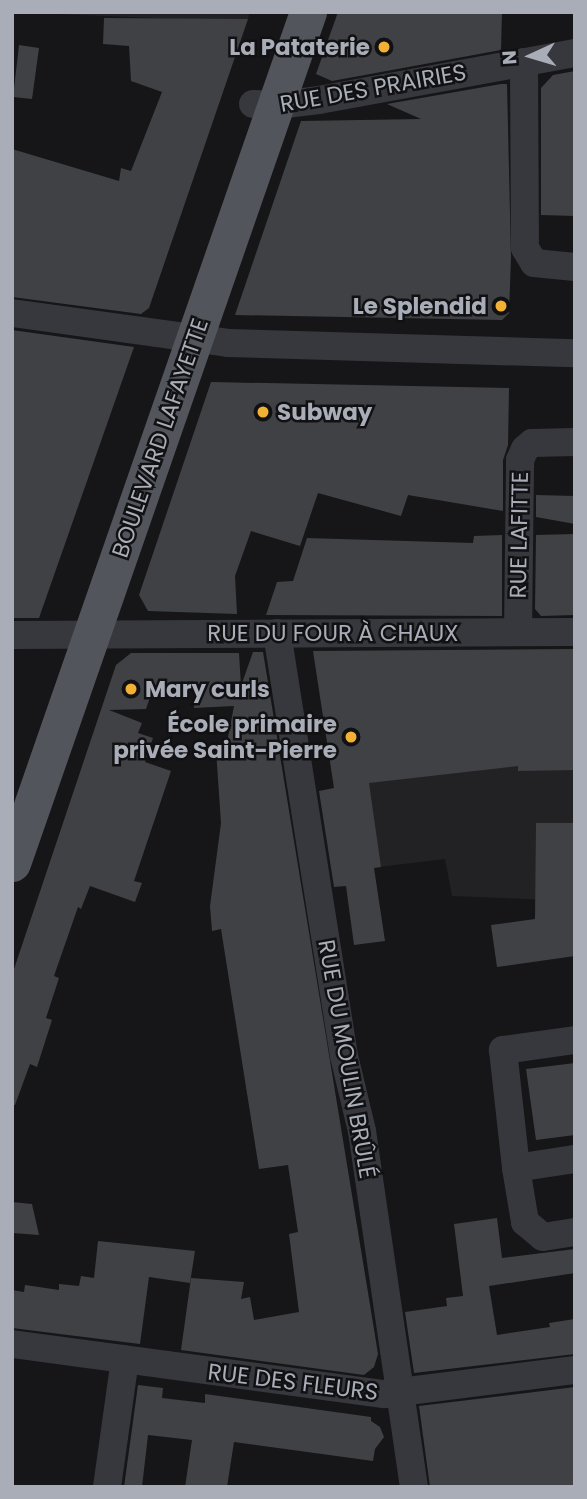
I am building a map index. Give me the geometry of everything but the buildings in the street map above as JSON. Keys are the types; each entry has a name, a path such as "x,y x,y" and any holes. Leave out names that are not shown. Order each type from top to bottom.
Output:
{"main road":[{"name":"BOULEVARD LAFAYETTE","path":"265,105 285,12"},
{"name":"BOULEVARD LAFAYETTE","path":"12,863 81,634 184,337 265,105 309,12"},
{"name":"BOULEVARD LAFAYETTE","path":"12,800 81,634"}],"street":[{"name":"RUE DES PRAIRIES","path":"265,105 575,53"},
{"path":"524,62 525,248 534,263 575,267"},
{"path":"12,313 242,344 575,353"},
{"name":"RUE LAFITTE","path":"519,632 520,460 525,449 533,443 575,442"},
{"name":"RUE DU MOULIN BRÛLÉ","path":"278,632 344,1056 362,1131 414,1487"},
{"name":"RUE DU FOUR À CHAUX","path":"12,635 575,632"},
{"path":"575,1040 503,1050 525,1222 543,1237 575,1232"},
{"path":"516,1168 575,1159"},
{"name":"RUE DES FLEURS","path":"12,1344 372,1393 399,1394 575,1370"},
{"path":"107,1487 125,1359"}],"shaded area":[{"path":"12,12 250,12 247,22"},
{"path":"575,650 575,901 452,896 445,859 337,872 334,789"}],"place":[{"name":"La Pataterie","path":"384,47"},
{"name":"Le Splendid","path":"501,306"},
{"name":"Subway","path":"263,412"},
{"name":"Mary curls","path":"131,689"},
{"name":"École primaire privée Saint-Pierre","path":"351,737"}]}
